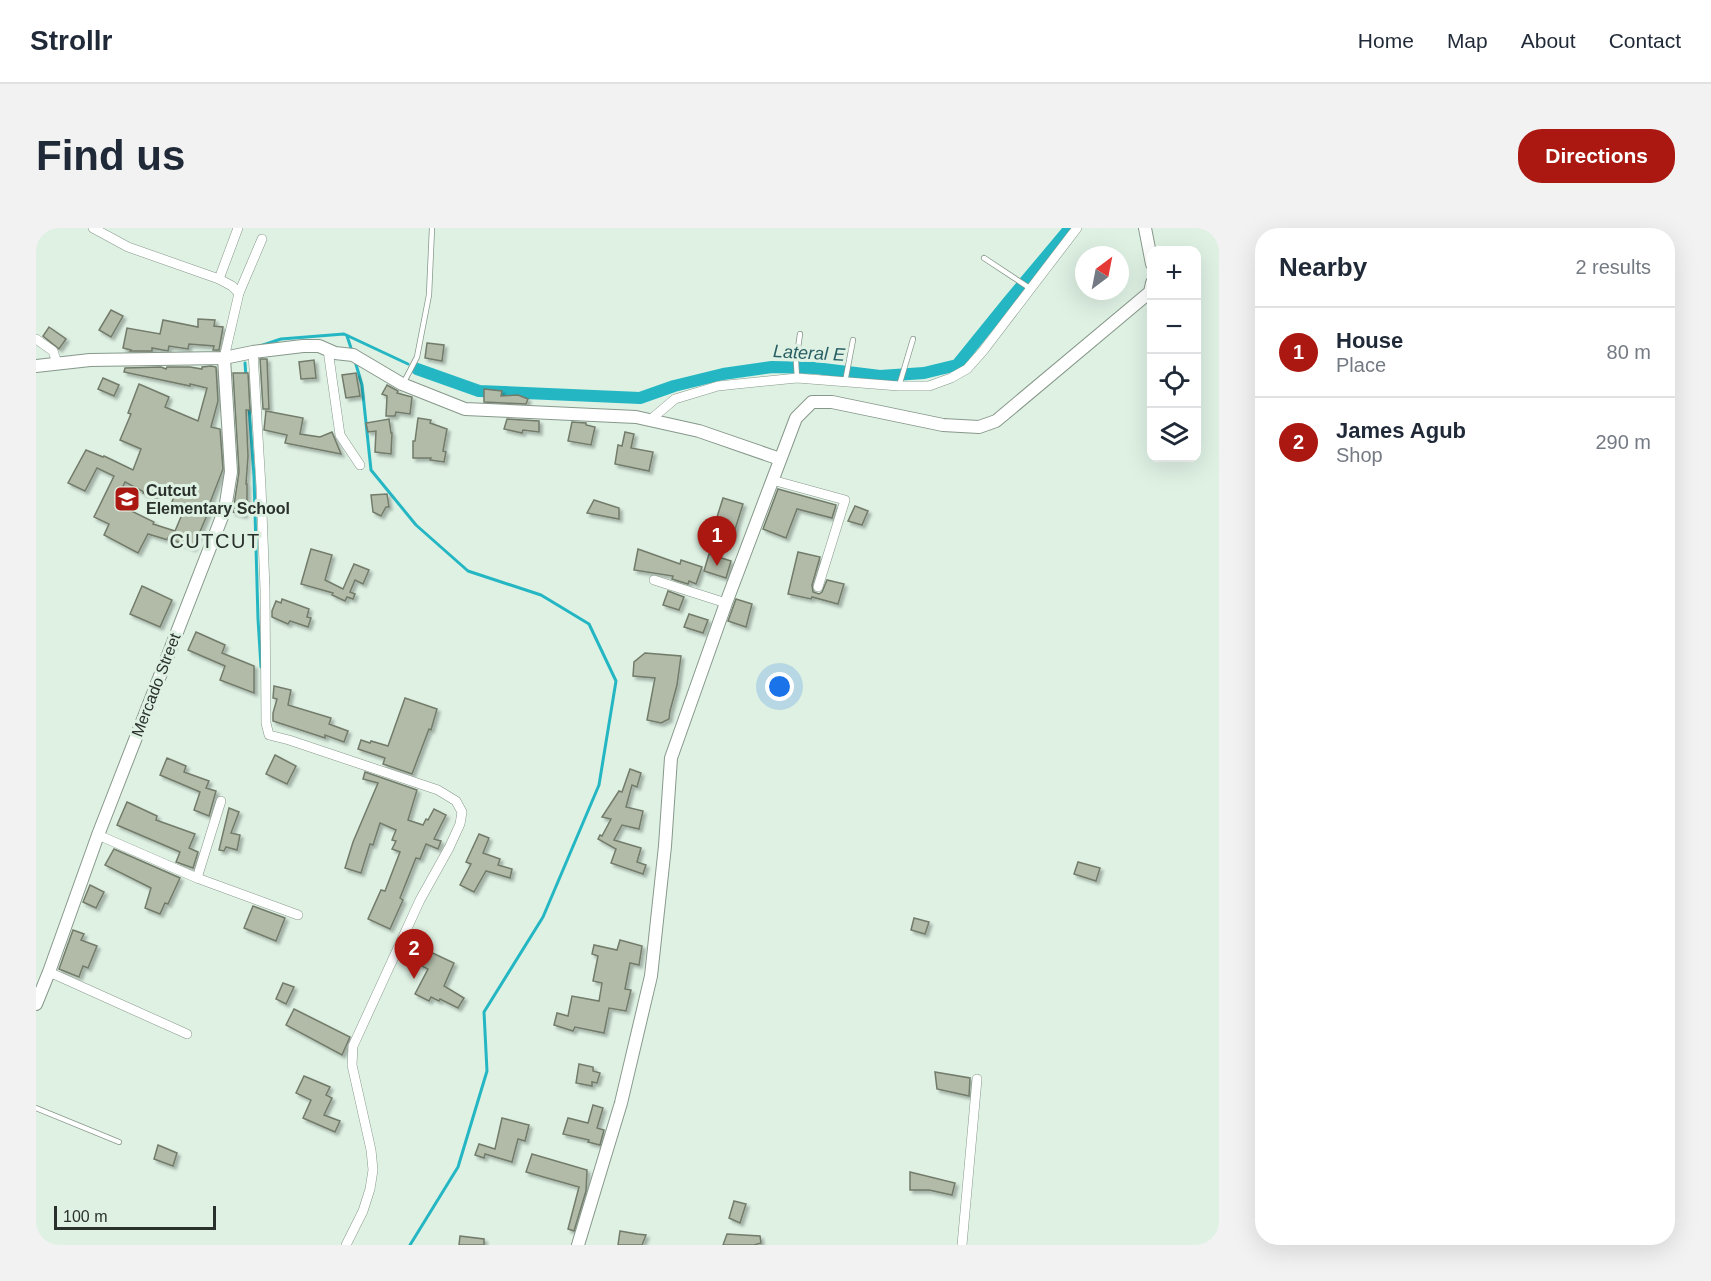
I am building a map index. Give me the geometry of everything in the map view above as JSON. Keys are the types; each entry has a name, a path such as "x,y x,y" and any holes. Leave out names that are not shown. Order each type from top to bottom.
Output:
{"street":[{"path":"93,228 128,247 219,279 239,293"},
{"path":"219,279 238,228"},
{"path":"650,420 675,399 718,386 797,376 929,386 951,378 968,369 1077,228"},
{"path":"1145,228 1148,246"},
{"path":"224,358 239,293 262,239"},
{"path":"578,1245 621,1103 651,976 665,846 671,758 726,603 796,418 812,402 832,402 943,425 979,427 996,420 1147,294"},
{"path":"36,339 53,351 57,363"},
{"path":"36,366 90,360 224,358 252,352 319,346 353,355 402,384 465,409 636,417 699,431 780,459"},
{"path":"331,351 340,435 360,465"},
{"path":"252,352 261,487 265,589 266,723 269,735 438,790 456,801 462,812 460,824 449,849 420,900 353,1046 352,1065 371,1150 373,1170 363,1211 345,1245"},
{"name":"Mercado Street","path":"36,1004 98,835 225,510 231,472 224,358"},
{"path":"772,480 845,500 818,587"},
{"path":"654,580 726,603"},
{"path":"197,878 221,801"},
{"path":"98,835 197,878 298,915"},
{"path":"49,972 187,1034"},
{"path":"962,1245 977,1079"}],"lane":[{"path":"402,384 417,357 429,295 432,228"},
{"path":"984,258 1031,289"},
{"path":"797,376 796,362 800,334"},
{"path":"900,383 913,339"},
{"path":"845,380 853,340"},
{"path":"36,1108 119,1142"}],"building":[{"path":"111,310 123,316 111,337 99,330"},
{"path":"198,319 215,320 214,326 223,327 219,350 213,350 214,346 189,344 188,349 169,346 168,351 152,348 152,351 130,351 123,348 127,328 160,334 163,320 198,327"},
{"path":"49,327 66,339 59,349 43,336"},
{"path":"427,343 444,345 442,361 425,358"},
{"path":"260,359 267,359 269,409 263,409"},
{"path":"314,360 316,378 301,379 299,362"},
{"path":"190,367 202,369 202,367 216,367 218,401 211,427 220,429 223,469 208,508 210,508 193,548 168,538 168,540 148,534 138,553 104,535 109,524 94,517 114,476 97,468 85,491 68,483 86,450 133,470 141,449 120,440 131,414 128,413 139,384 169,397 165,407 198,421 207,388 124,372 125,368","holes":["125,482 155,498 158,490 174,496 170,508 183,512 175,531 153,524 154,522 115,503"]},
{"path":"233,373 248,373 250,410 246,410 248,456 247,504 244,515 233,512 239,472"},
{"path":"356,373 360,396 346,398 342,375"},
{"path":"103,378 119,385 114,396 98,389"},
{"path":"387,385 398,391 397,393 412,397 410,414 396,412 395,416 386,416 387,396 382,394"},
{"path":"484,389 502,391 501,396 518,395 528,399 526,404 484,402"},
{"path":"266,411 303,418 300,434 320,437 332,432 341,454 285,443 287,435 264,430"},
{"path":"418,418 431,420 430,423 447,429 443,451 446,452 444,462 430,460 431,458 413,458 413,441 415,441"},
{"path":"389,419 392,433 391,454 375,452 376,431 368,432 366,423"},
{"path":"507,419 539,421 539,432 523,430 522,433 504,429"},
{"path":"572,422 586,423 586,425 595,427 591,445 568,441"},
{"path":"625,432 634,434 631,448 653,452 649,471 615,464 618,445 622,446"},
{"path":"778,489 836,505 832,518 797,509 786,538 763,529"},
{"path":"387,494 389,507 386,507 381,516 373,512 371,495"},
{"path":"723,498 743,504 732,539 712,533"},
{"path":"594,500 619,508 619,519 587,513"},
{"path":"855,506 868,511 862,525 848,521"},
{"path":"311,549 332,555 325,580 343,589 354,564 369,570 363,584 355,580 350,592 355,594 353,599 347,597 345,601 332,595 333,593 301,584"},
{"path":"638,549 680,564 681,560 702,567 696,584 672,579 673,576 634,570"},
{"path":"798,552 820,557 812,585 813,592 819,594 822,592 827,580 844,584 838,604 788,594"},
{"path":"709,554 731,561 726,578 704,571"},
{"path":"142,586 172,600 160,627 130,614"},
{"path":"668,591 684,597 679,610 663,605"},
{"path":"282,599 309,609 307,617 311,618 308,627 290,621 288,624 272,617 276,601 281,603"},
{"path":"736,599 752,604 746,627 728,621"},
{"path":"689,614 708,620 703,633 684,627"},
{"path":"196,632 225,645 222,653 254,666 254,693 220,680 225,666 188,650"},
{"path":"645,653 681,656 669,719 661,723 647,720 655,678 633,676 634,662"},
{"path":"274,686 291,690 288,705 331,718 329,724 348,731 344,742 273,721 277,699 273,698"},
{"path":"405,698 437,709 431,730 429,729 412,774 383,764 385,758 358,749 361,740 388,746"},
{"path":"275,755 296,766 287,784 266,774"},
{"path":"167,758 186,766 184,772 209,781 206,788 216,791 209,816 194,810 200,792 160,775"},
{"path":"630,769 641,773 637,787 632,785 626,807 643,811 639,829 622,825 614,840 641,848 637,862 646,865 643,874 611,863 616,849 598,839 611,819 602,817 619,791 622,792"},
{"path":"365,772 417,790 408,820 423,825 434,809 446,815 434,839 441,841 438,849 426,844 420,859 416,858 400,898 403,900 390,929 368,919 381,890 385,891 400,852 392,849 396,841 392,840 396,830 380,823 373,845 370,844 361,873 345,868 353,842 378,783 363,779"},
{"path":"127,802 157,816 156,820 195,834 189,848 198,852 193,868 176,862 180,852 117,825"},
{"path":"229,808 239,812 231,833 240,835 237,850 226,847 224,851 219,850"},
{"path":"479,834 489,838 483,853 500,859 498,865 512,869 510,878 486,871 474,892 460,885 471,864 466,862"},
{"path":"114,849 180,878 168,904 165,903 160,914 145,908 151,888 105,865"},
{"path":"1078,862 1100,868 1096,881 1074,874"},
{"path":"90,885 104,892 96,908 83,902"},
{"path":"253,906 285,918 276,941 244,928"},
{"path":"914,918 929,922 925,934 911,930"},
{"path":"73,930 84,934 81,940 97,946 88,968 83,966 79,977 59,969"},
{"path":"620,940 642,946 639,965 630,963 625,989 631,990 626,1011 609,1008 604,1033 575,1027 573,1031 554,1025 557,1013 568,1016 572,996 599,1001 602,983 593,981 598,956 592,954 594,945 617,950"},
{"path":"424,949 454,963 444,986 464,998 458,1008 440,999 439,1001 431,997 429,1001 415,994 428,969 418,964"},
{"path":"283,983 294,987 286,1004 276,999"},
{"path":"294,1009 350,1037 342,1055 286,1025"},
{"path":"579,1064 593,1067 593,1071 600,1073 597,1083 592,1082 592,1086 576,1083"},
{"path":"935,1072 970,1078 969,1096 937,1089"},
{"path":"304,1076 330,1087 326,1095 332,1098 324,1115 340,1121 335,1132 303,1118 311,1100 296,1093"},
{"path":"593,1105 603,1108 597,1128 604,1130 600,1145 563,1134 568,1118 588,1123"},
{"path":"502,1118 529,1125 525,1141 518,1139 512,1162 485,1154 484,1158 475,1155 479,1144 495,1149"},
{"path":"158,1145 177,1153 173,1166 154,1159"},
{"path":"532,1154 587,1170 586,1191 574,1231 568,1229 579,1187 526,1172"},
{"path":"910,1172 955,1183 952,1195 929,1190 910,1190"},
{"path":"734,1201 746,1204 740,1223 729,1218"},
{"path":"620,1231 646,1235 642,1245 618,1245"},
{"path":"727,1234 760,1236 761,1243 723,1245"},
{"path":"460,1236 484,1239 484,1245 459,1245"}],"waterway":[{"name":"Lateral E","path":"417,369 479,391 640,398 674,386 723,374 772,367 815,368 880,376 924,373 957,365 1070,228"},
{"path":"260,346 281,339 344,334 408,364"},
{"path":"347,336 352,351"},
{"path":"355,361 362,385 371,470 416,525 468,571 541,595 589,624 616,681 599,785 543,917 484,1012 487,1071 458,1167 410,1245"},
{"path":"245,363 246,377"},
{"path":"249,407 254,476 261,667"}],"place":[{"name":"Cutcut Elementary School","path":"127,499"},
{"name":"House","path":"717,566"},
{"name":"James Agub","path":"414,979"}],"district":[{"name":"CUTCUT","path":"215,541"}]}
